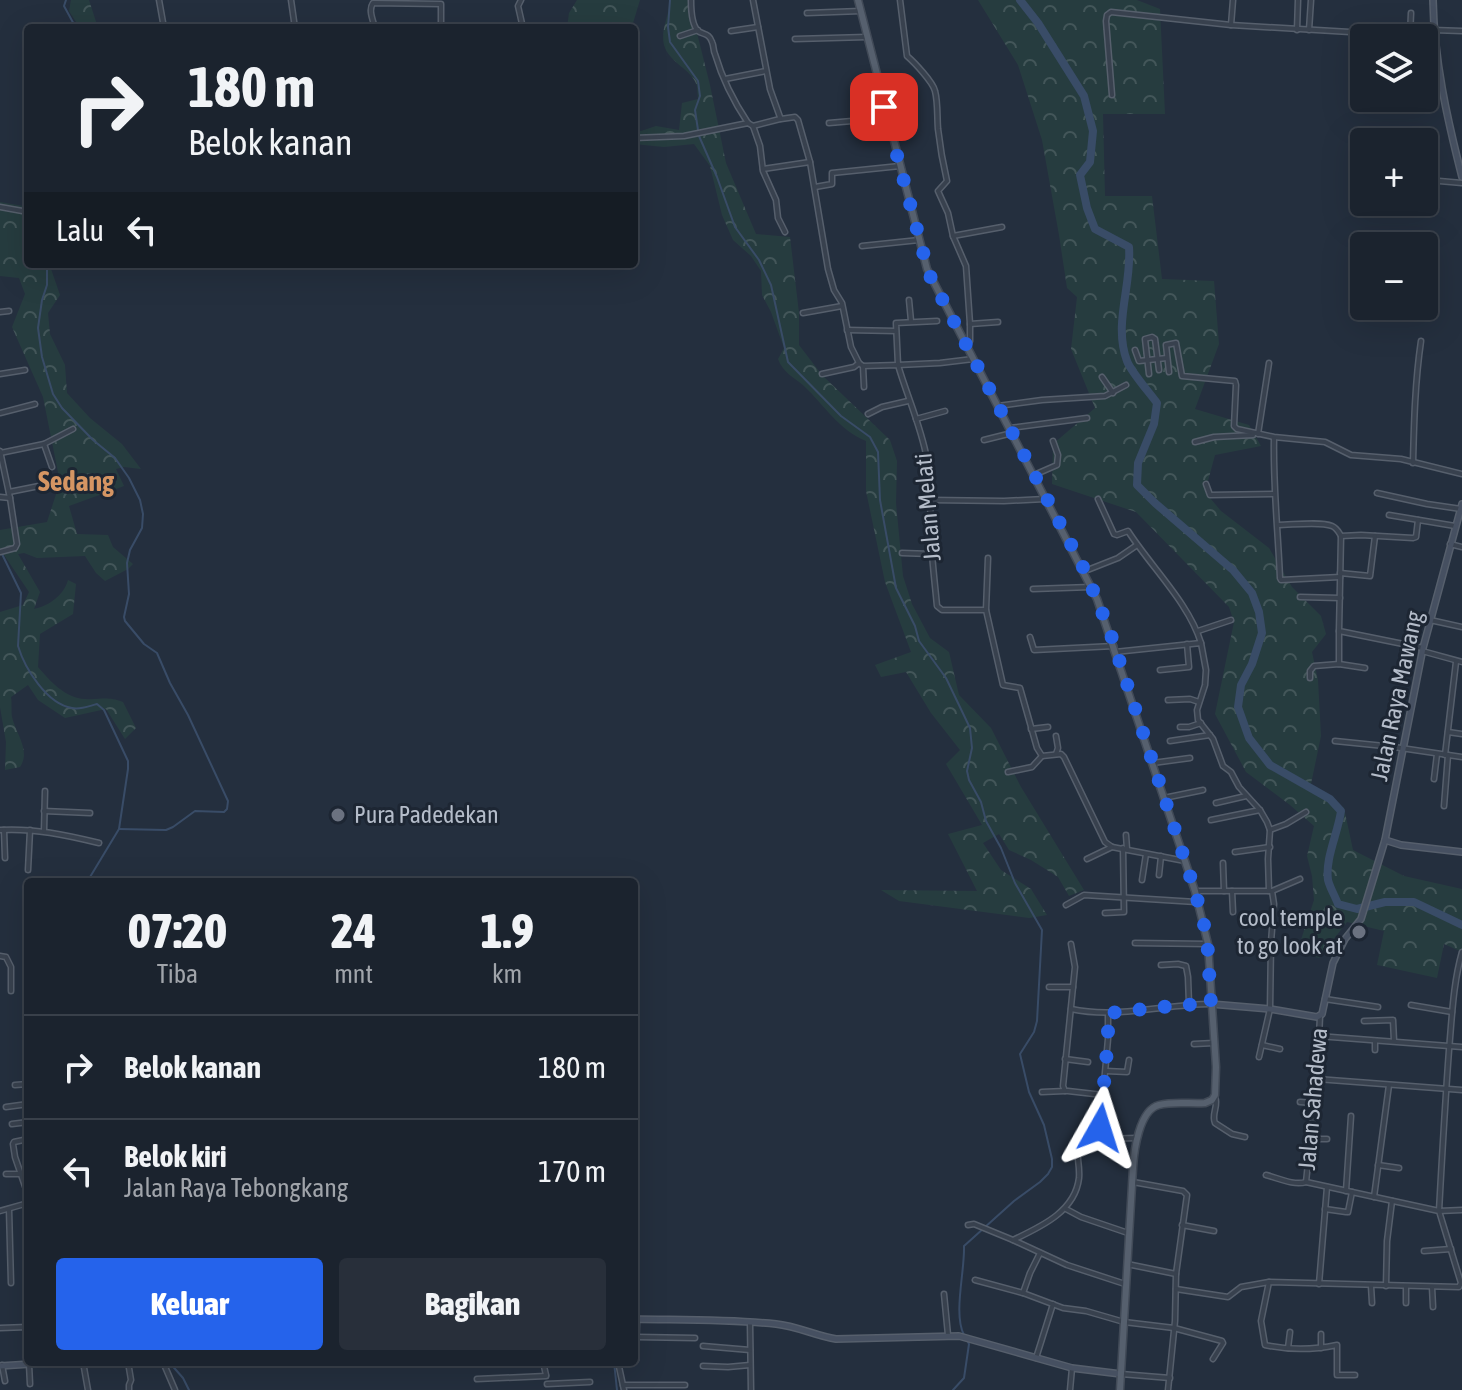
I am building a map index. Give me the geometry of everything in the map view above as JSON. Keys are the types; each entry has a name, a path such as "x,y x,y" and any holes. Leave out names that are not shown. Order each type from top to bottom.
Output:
{"main road":[{"path":"858,0 931,280 1092,587 1195,891 1208,944 1215,1097 1205,1103 1156,1106 1145,1116 1134,1150 1120,1390"},
{"path":"1433,0 1434,24"},
{"path":"1438,63 1462,180"},
{"name":"Jalan Raya Mawang","path":"1320,1016 1335,957 1363,913 1385,840 1423,650 1461,506"},
{"path":"1385,840 1401,845 1462,852"},
{"path":"1211,1004 1320,1016"},
{"path":"638,1319 777,1324 836,1339 968,1337 1072,1368 1121,1374"},
{"path":"1,1366 24,1364"}],"street":[{"path":"159,0 163,24"},
{"path":"291,0 294,24"},
{"path":"521,0 518,6 522,24"},
{"path":"691,0 691,12 698,30 712,41 715,57 730,92 760,146 763,169 785,232"},
{"path":"753,0 770,89 781,119"},
{"path":"900,0 907,56 935,88 947,181 938,191 966,266 970,324 970,341 966,346"},
{"path":"1231,25 1233,0"},
{"path":"1297,30 1298,0"},
{"path":"1309,30 1311,0"},
{"path":"374,24 371,5 384,2 441,4 441,24"},
{"path":"807,13 861,11"},
{"path":"1112,95 1106,21 1110,13 1350,33"},
{"path":"1411,13 1411,24"},
{"path":"731,31 758,27"},
{"path":"680,36 698,30"},
{"path":"1438,33 1462,31"},
{"path":"795,39 867,37"},
{"path":"725,79 766,70"},
{"path":"638,138 684,136 798,118 815,187 828,269 842,306 851,347 861,364 864,387"},
{"path":"829,123 887,118"},
{"path":"763,169 810,162"},
{"path":"815,187 831,185 832,173 900,166"},
{"path":"1438,180 1462,180"},
{"path":"0,207 24,211"},
{"path":"953,236 1002,227"},
{"path":"862,246 919,240"},
{"path":"909,300 911,321"},
{"path":"803,313 842,306"},
{"path":"0,312 9,311"},
{"path":"847,330 896,331 897,322 937,321"},
{"path":"970,324 998,322"},
{"name":"Jalan Melati","path":"896,331 898,365 927,458 932,554 939,609 986,610"},
{"path":"1149,374 1145,339 1155,339 1159,370"},
{"path":"1413,463 1416,371 1421,341"},
{"path":"1169,372 1166,345 1176,343 1182,376 1235,381 1234,426 1274,437 1325,442 1351,455 1391,458 1462,474"},
{"path":"1135,350 1139,361 1167,358"},
{"path":"822,374 861,364 898,365 973,359"},
{"path":"1257,434 1269,363"},
{"path":"0,374 25,370"},
{"path":"1102,377 1113,393"},
{"path":"998,406 1101,397 1126,385"},
{"path":"868,414 908,401"},
{"path":"0,413 35,404"},
{"path":"916,419 945,411"},
{"path":"984,440 1011,431 1087,418"},
{"path":"0,552 15,548 17,544 0,452 44,444 73,429"},
{"path":"1195,442 1214,437 1257,434"},
{"path":"1274,437 1274,494 1280,579 1370,576 1375,536"},
{"path":"1034,475 1057,465 1058,455 1053,441"},
{"path":"44,444 52,467"},
{"path":"1206,484 1210,495 1274,494"},
{"path":"0,497 39,486"},
{"path":"1377,493 1427,504 1461,506"},
{"path":"931,500 1047,499"},
{"path":"1098,499 1114,534 1127,530 1176,595 1198,631 1206,670 1197,714 1223,766 1260,810 1270,830 1268,859 1274,904 1270,1009 1259,1057"},
{"path":"1389,515 1455,526"},
{"path":"1341,536 1414,538 1418,520"},
{"path":"1278,525 1331,526 1341,536 1339,664"},
{"path":"1450,544 1462,547"},
{"path":"1085,571 1118,558 1137,545"},
{"path":"902,553 932,554"},
{"path":"988,558 986,610 1003,685 1020,688 1042,756"},
{"path":"1033,589 1092,587"},
{"path":"1300,597 1340,598"},
{"path":"1198,631 1231,620"},
{"path":"1430,620 1462,627"},
{"path":"1339,631 1423,650 1459,662 1448,732 1444,806"},
{"path":"1030,637 1034,650 1201,643"},
{"path":"1160,670 1189,667 1187,644"},
{"path":"1310,678 1314,666 1339,664 1365,668"},
{"path":"1168,700 1190,699 1199,702"},
{"path":"1180,727 1201,723"},
{"path":"1031,729 1048,727"},
{"path":"1448,732 1462,734"},
{"path":"1170,741 1210,735"},
{"path":"1056,736 1056,754"},
{"path":"1335,741 1462,757"},
{"path":"1008,772 1032,767 1042,756 1061,754 1109,846"},
{"path":"1434,779 1437,754"},
{"path":"1153,763 1190,758"},
{"path":"1164,798 1203,790"},
{"path":"44,831 45,791"},
{"path":"1216,803 1246,796"},
{"path":"1211,820 1260,810"},
{"path":"44,811 90,813"},
{"path":"1270,830 1306,812"},
{"path":"5,858 2,830 44,831 99,843"},
{"path":"28,870 30,830"},
{"path":"1105,913 1123,913 1126,835"},
{"path":"1087,859 1109,846 1185,861"},
{"path":"1235,852 1270,847"},
{"path":"1142,880 1146,854"},
{"path":"1159,875 1161,856"},
{"path":"1223,863 1224,891"},
{"path":"1195,891 1271,891 1300,879"},
{"path":"1232,891 1233,912"},
{"path":"1066,905 1084,895 1198,902"},
{"path":"1135,943 1208,944"},
{"path":"1065,1091 1063,1083 1075,967 1071,944"},
{"path":"1176,1289 1228,1297 1241,1287 1269,1282 1460,1286 1439,1211 1449,1045 1457,969 1462,952"},
{"path":"0,956 10,962 11,991"},
{"path":"1161,965 1186,966 1189,1004"},
{"path":"1049,987 1073,987"},
{"path":"1325,999 1378,1007"},
{"path":"1071,1009 1108,1013 1211,1004"},
{"path":"1411,1005 1452,1012"},
{"path":"1101,1139 1108,1013"},
{"name":"Jalan Sahadewa","path":"1306,1182 1320,1016"},
{"path":"1364,1021 1393,1020 1394,1041"},
{"path":"1318,1036 1462,1047"},
{"path":"1375,1041 1375,1050"},
{"path":"1194,1044 1214,1043"},
{"path":"1262,1045 1280,1049"},
{"path":"1065,1059 1088,1062"},
{"path":"1106,1071 1126,1073 1129,1060"},
{"path":"1317,1079 1376,1081 1389,1085 1462,1090"},
{"path":"15,1085 24,1084"},
{"path":"1374,1197 1389,1085"},
{"path":"1042,1092 1103,1095"},
{"path":"1215,1097 1215,1123 1232,1134 1245,1137"},
{"path":"1300,1102 1314,1103"},
{"path":"6,1107 24,1105"},
{"path":"1325,1209 1347,1212 1351,1116"},
{"path":"12,1124 24,1122"},
{"path":"1013,1240 1066,1209 1079,1179 1076,1149 1101,1139 1138,1138"},
{"path":"1310,1139 1327,1139"},
{"path":"24,1140 13,1144 24,1184"},
{"path":"1378,1165 1399,1168"},
{"path":"6,1174 20,1174"},
{"path":"1266,1175 1439,1211 1462,1210"},
{"path":"1132,1181 1186,1193 1176,1274 1168,1390"},
{"path":"1319,1284 1327,1187"},
{"path":"1386,1286 1392,1201"},
{"path":"0,1211 24,1204"},
{"path":"9,1209 11,1283"},
{"path":"1066,1209 1128,1233"},
{"path":"968,1225 974,1224 1067,1265 1125,1284"},
{"path":"1182,1225 1214,1231"},
{"path":"1424,1251 1451,1249"},
{"path":"1023,1293 1040,1253"},
{"path":"1127,1264 1176,1274"},
{"path":"975,1280 1124,1322 1174,1328 1223,1341 1213,1359"},
{"path":"1269,1282 1261,1321 1266,1346 1338,1346 1336,1374 1355,1375"},
{"path":"1371,1286 1372,1303"},
{"path":"1406,1287 1406,1303"},
{"path":"1432,1287 1433,1307"},
{"path":"944,1294 948,1335"},
{"path":"1036,1358 1053,1304"},
{"path":"750,1323 751,1390"},
{"path":"0,1328 24,1327"},
{"path":"1288,1348 1290,1332"},
{"path":"1321,1334 1321,1348"},
{"path":"638,1337 695,1338"},
{"path":"703,1346 750,1350"},
{"path":"703,1366 750,1365"},
{"path":"1,1366 5,1381"},
{"path":"29,1366 30,1384"},
{"path":"84,1366 88,1390"},
{"path":"129,1366 129,1390"},
{"path":"165,1366 175,1390"},
{"path":"544,1366 547,1387 590,1382"},
{"path":"619,1366 624,1387 685,1385"},
{"path":"1070,1390 1072,1368"},
{"path":"1121,1374 1170,1378"},
{"path":"477,1379 546,1376"}],"green space":[{"path":"71,0 89,0 97,24 77,24 69,11"},
{"path":"577,0 640,0 633,24 568,24 569,13"},
{"path":"669,0 692,0 726,163 756,234 790,237 799,313 799,345 822,375 890,440 897,461 896,503 903,576 912,604 930,638 949,652 959,695 991,728 1021,787 1084,890 1069,896 1058,877 1009,850 999,834 983,843 1001,870 1031,889 1047,915 1029,918 899,901 881,890 977,891 948,834 982,825 946,764 960,750 931,713 906,672 881,677 875,665 911,652 885,582 866,491 866,441 840,424 780,364 778,359 784,348 762,295 761,271 751,256 733,240 722,215 710,166 694,144 664,147 638,144 638,131 656,126 679,130 682,103 698,99 694,80 671,57 664,45 663,33"},
{"path":"978,0 1137,0 1160,9 1165,114 1103,114 1105,196 1152,196 1162,279 1214,281 1219,344 1195,409 1249,425 1261,446 1215,455 1205,492 1221,511 1269,548 1292,587 1321,616 1326,634 1312,652 1318,680 1321,736 1311,784 1344,808 1353,850 1404,876 1462,889 1462,952 1444,944 1437,978 1377,965 1384,931 1347,922 1319,958 1297,952 1314,900 1307,856 1314,826 1246,772 1215,714 1234,622 1229,607 1136,512 1052,484 1053,444 1095,408 1071,349 1077,297 1067,288 1042,140 1018,65"},
{"path":"0,202 23,206 24,268 52,268 60,295 48,313 50,334 65,365 67,393 90,418 122,444 141,469 116,469 124,486 69,506 77,534 108,535 113,547 133,564 128,569 105,581 85,556 37,558 18,554 40,592 34,609 55,599 68,580 76,584 73,614 40,634 38,667 71,696 123,702 136,728 125,739 106,709 65,718 38,700 28,685 11,697 12,717 23,749 23,761 20,767 5,770 6,742 0,707 0,612 23,605 29,592 0,549 0,530 47,522 60,482 43,397 12,327 25,294 19,278 0,276"}],"waterway":[{"path":"66,0 64,6 74,24"},
{"path":"670,0 670,42 698,81 700,96 695,110 698,130"},
{"path":"1020,0 1084,96 1093,131 1090,162 1080,175 1095,229 1129,247 1122,319 1123,347 1129,366 1157,403 1154,424 1138,463 1137,485 1233,570 1252,593 1259,612 1262,633 1241,685 1238,707 1249,738 1270,765 1330,799 1341,811 1328,872 1338,904 1357,909 1385,902 1414,902 1462,925"},
{"path":"699,136 735,227 759,260 771,285 788,362 841,416 870,437 878,452 880,500 896,588 919,641 946,678 970,728 969,780 1015,883 1042,930 1037,1021 1020,1054 1029,1092 1044,1125 1052,1167 1040,1182 964,1246 959,1304 964,1335"},
{"path":"47,268 47,285 38,328 42,357 53,394 62,408 115,458 140,500 142,528 127,563 129,594 125,621 144,644 157,653 228,801 224,812 195,811 166,830 119,829"},
{"path":"1,552 21,593 18,646 32,675 46,693 63,705 78,708 97,704 104,710 128,761 119,829 89,878"},
{"path":"953,1390 964,1378 967,1340"},
{"path":"172,1366 189,1390"},
{"path":"614,1366 617,1390"}],"place":[{"name":"Pura Padedekan","path":"338,815"},
{"name":"cool temple to go look at","path":"1359,932"}],"district":[{"name":"Sedang","path":"76,481"}],"route":[{"path":"884,107 929,274 1085,571 1102,611 1195,891 1205,930 1211,1004 1108,1013 1100,1128"}]}
